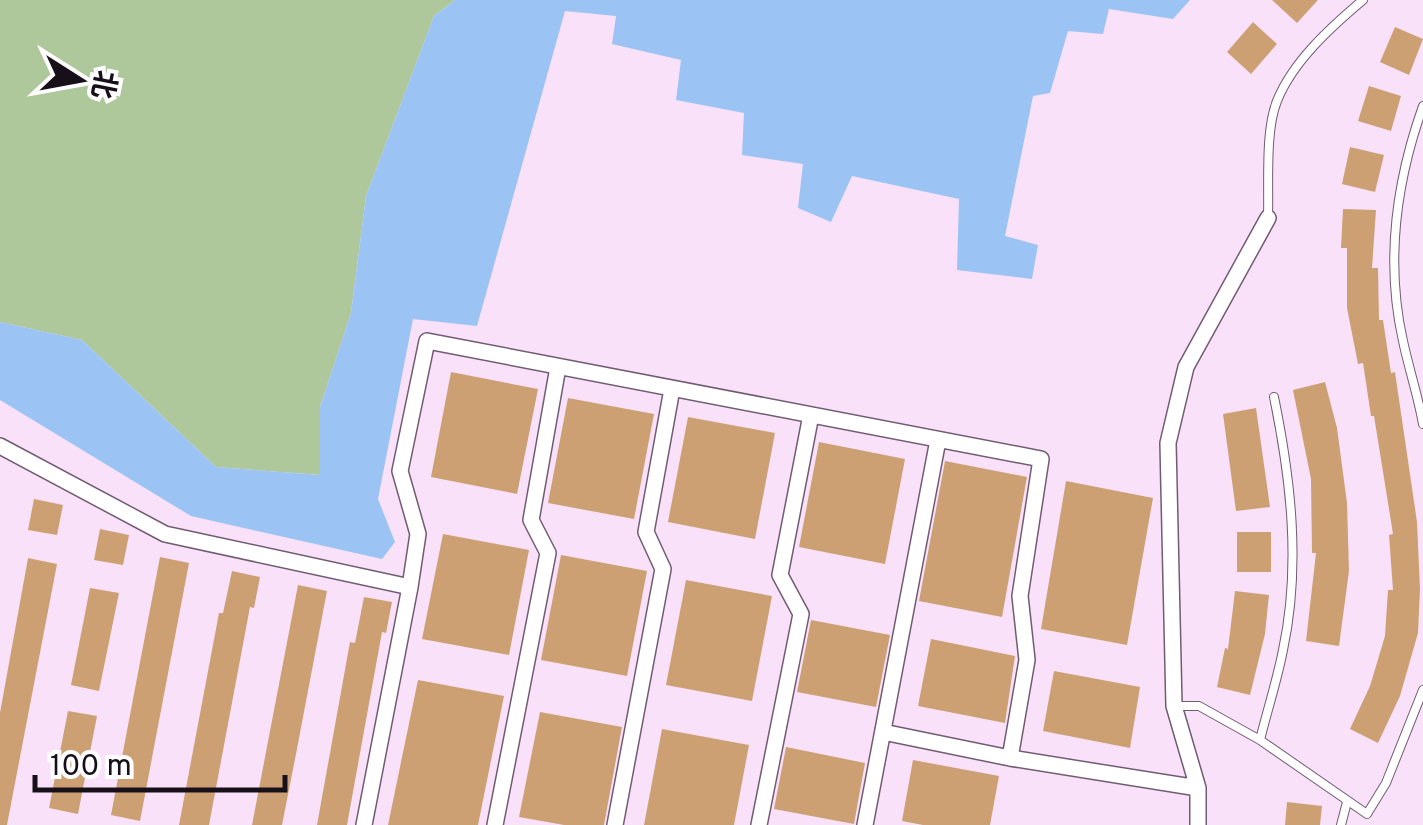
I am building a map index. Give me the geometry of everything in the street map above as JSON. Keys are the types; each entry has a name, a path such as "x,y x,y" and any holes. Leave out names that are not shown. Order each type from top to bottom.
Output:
{"street":[{"path":"1198,825 1198,788 1174,706 1168,443 1186,368 1268,218"},
{"path":"364,825 418,534 400,471 427,341 1042,460 1020,596 1027,660 1010,758"},
{"path":"495,825 548,553 531,520 558,367"},
{"path":"616,825 663,570 646,532 672,388"},
{"path":"759,825 801,614 780,576 811,415"},
{"path":"865,825 938,440"},
{"path":"0,446 165,534 410,587"},
{"path":"883,732 1010,758 1198,788"}],"lane":[{"path":"1268,218 1276,102 1294,70 1362,0"},
{"path":"1423,106 1406,155 1394,242 1402,340 1423,424"},
{"path":"1260,740 1284,650 1292,552 1291,498 1274,397"},
{"path":"1174,706 1200,706 1260,740 1366,814 1386,783 1423,690"},
{"path":"1341,825 1347,802"}],"green space":[{"path":"0,0 455,0 434,16 366,196 351,313 320,407 321,475 216,467 82,340 0,322"}],"water":[{"path":"455,0 1190,0 1173,19 1109,9 1103,34 1068,31 1050,93 1033,96 1005,236 1038,245 1032,279 957,270 959,199 852,176 831,222 798,208 803,164 742,155 744,113 676,100 681,60 612,44 616,16 565,11 477,326 413,319 378,499 395,542 382,559 191,516 0,400 0,322 82,340 216,467 320,475 320,407 351,313 366,196 434,16"}],"building":[{"path":"1272,0 1318,0 1297,23"},
{"path":"1253,22 1277,44 1251,74 1227,52"},
{"path":"1395,27 1423,39 1409,75 1380,62"},
{"path":"1369,86 1401,96 1391,131 1358,121"},
{"path":"1350,147 1384,155 1375,192 1342,184"},
{"path":"1343,209 1376,210 1372,268 1378,268 1379,320 1383,320 1391,373 1395,372 1417,522 1418,633 1400,696 1378,743 1350,729 1370,686 1385,636 1388,590 1393,590 1389,535 1393,534 1374,416 1347,308 1347,248 1341,248"},
{"path":"451,372 538,389 517,494 431,477"},
{"path":"1325,382 1337,428 1347,503 1349,571 1339,646 1306,641 1316,553 1312,553 1311,479 1293,390"},
{"path":"568,398 654,414 634,519 548,503"},
{"path":"1256,408 1270,507 1236,511 1223,414"},
{"path":"688,417 775,433 755,539 668,522"},
{"path":"819,442 905,459 885,564 799,547"},
{"path":"945,461 1027,477 1002,617 919,601"},
{"path":"1066,481 1153,498 1127,645 1041,629"},
{"path":"34,499 63,505 57,535 28,530"},
{"path":"100,529 129,535 123,565 94,560"},
{"path":"1237,532 1271,532 1271,572 1237,572"},
{"path":"443,534 529,550 509,655 422,639"},
{"path":"561,555 647,571 627,676 541,660"},
{"path":"160,557 189,563 140,821 111,815"},
{"path":"28,558 57,564 7,825 0,825 0,713"},
{"path":"232,571 260,577 254,608 250,607 209,825 179,825 219,613 223,613"},
{"path":"686,580 772,596 752,701 666,685"},
{"path":"298,585 327,591 296,754 282,825 252,825"},
{"path":"90,588 119,593 99,691 71,685"},
{"path":"1235,591 1269,595 1265,634 1250,695 1217,687 1225,648 1228,649"},
{"path":"364,597 392,602 386,633 382,632 347,825 317,825 350,642 355,643"},
{"path":"811,620 890,635 876,707 797,692"},
{"path":"931,639 1015,656 1005,723 918,706"},
{"path":"1054,671 1140,687 1130,748 1043,731"},
{"path":"418,680 504,696 478,825 388,825"},
{"path":"68,711 97,716 78,814 49,808"},
{"path":"540,712 622,727 604,825 564,825 519,817"},
{"path":"662,729 749,745 734,825 644,825"},
{"path":"786,747 865,763 854,824 774,809"},
{"path":"913,760 999,776 990,825 923,825 902,821"},
{"path":"1287,802 1322,806 1320,825 1285,825"}]}
